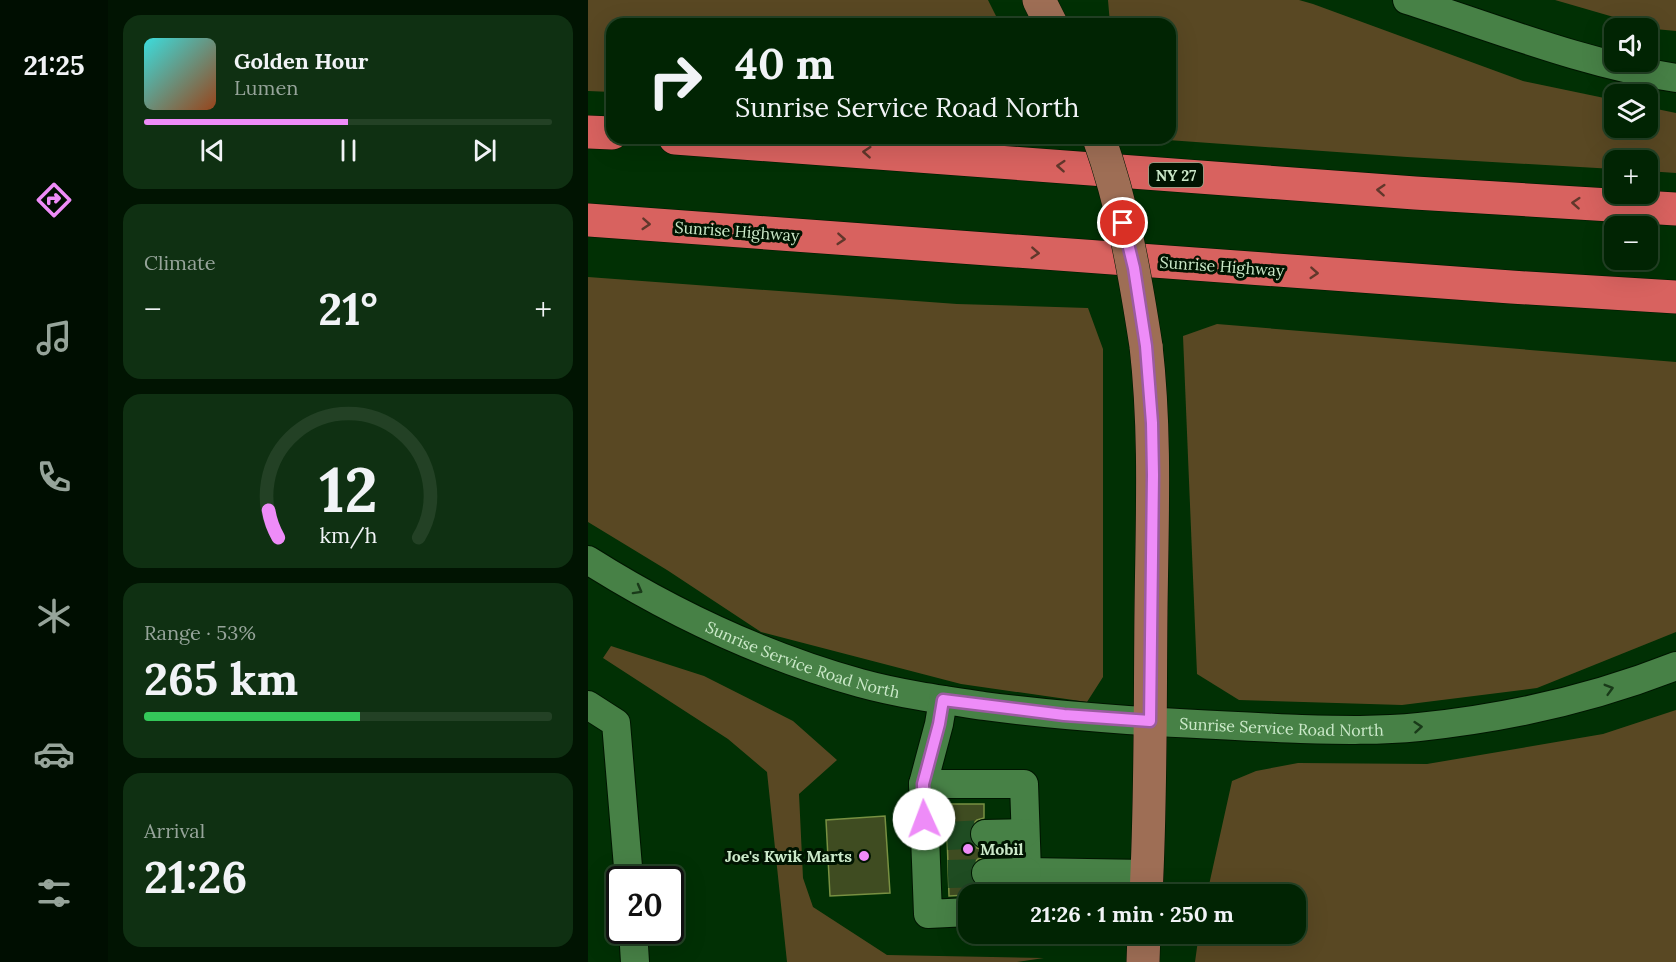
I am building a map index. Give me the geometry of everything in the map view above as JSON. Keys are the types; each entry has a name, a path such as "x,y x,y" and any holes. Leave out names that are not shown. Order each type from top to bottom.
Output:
{"highway":[{"path":"588,132 606,133"},
{"name":"NY 27","path":"756,144 1416,193 1676,209"},
{"name":"Sunrise Highway","path":"588,220 1676,297"}],"main road":[{"path":"1039,0 1048,18"},
{"path":"1101,144 1120,208 1134,268 1150,387 1152,451 1147,884"},
{"path":"1143,962 1144,944"}],"street":[{"path":"1407,0 1576,55 1641,72 1676,78"},
{"name":"Sunrise Service Road North","path":"595,572 688,617 775,654 825,672 861,683 943,700 1055,714 1301,729 1417,727 1457,723 1543,706 1612,688 1676,666"},
{"path":"943,700 923,784 936,837 937,874 928,914 958,913"},
{"path":"588,705 616,723 628,866"},
{"path":"923,784 1024,784 1025,833 1021,883"},
{"path":"985,834 1025,833"},
{"path":"986,873 1021,883 1147,884"},
{"path":"634,944 635,962"}],"shaded area":[{"path":"588,0 988,0 997,18 606,18 606,92 588,91"},
{"path":"1108,0 1299,0 1523,81 1604,98 1604,138 1658,138 1658,109 1676,113 1676,173 1658,172 1658,150 1604,150 1604,168 1176,141 1176,18 1110,18"},
{"path":"1555,0 1676,0 1676,31 1658,29 1658,18 1617,18"},
{"path":"588,277 957,304 1088,308 1103,349 1103,677 1087,702 961,684 761,632 667,570 588,522"},
{"path":"1217,324 1676,362 1676,632 1537,688 1402,705 1239,700 1197,674 1183,336"},
{"path":"611,646 704,676 793,721 837,760 799,794 803,878 813,907 887,955 1044,958 1017,962 787,962 767,772 728,739 603,658"},
{"path":"1676,710 1676,962 1195,962 1197,944 1306,944 1306,884 1209,884 1232,781 1256,771 1298,763 1427,764 1603,734"}],"building":[{"path":"946,804 984,804 984,818 977,820 971,826 969,835 971,842 977,848 985,850 985,857 978,859 972,865 970,874 974,884 958,884 958,896 949,896"},
{"path":"885,816 890,893 830,896 826,820"}],"tunnel":[{"path":"947,836 985,834"},
{"path":"948,874 986,873"}],"place":[{"name":"Mobil","path":"968,849"},
{"name":"Joe's Kwik Marts","path":"864,856"}],"route":[{"path":"924,819 923,784 943,700 1027,712 1150,721 1152,423 1146,346 1134,268 1123,223"}]}
